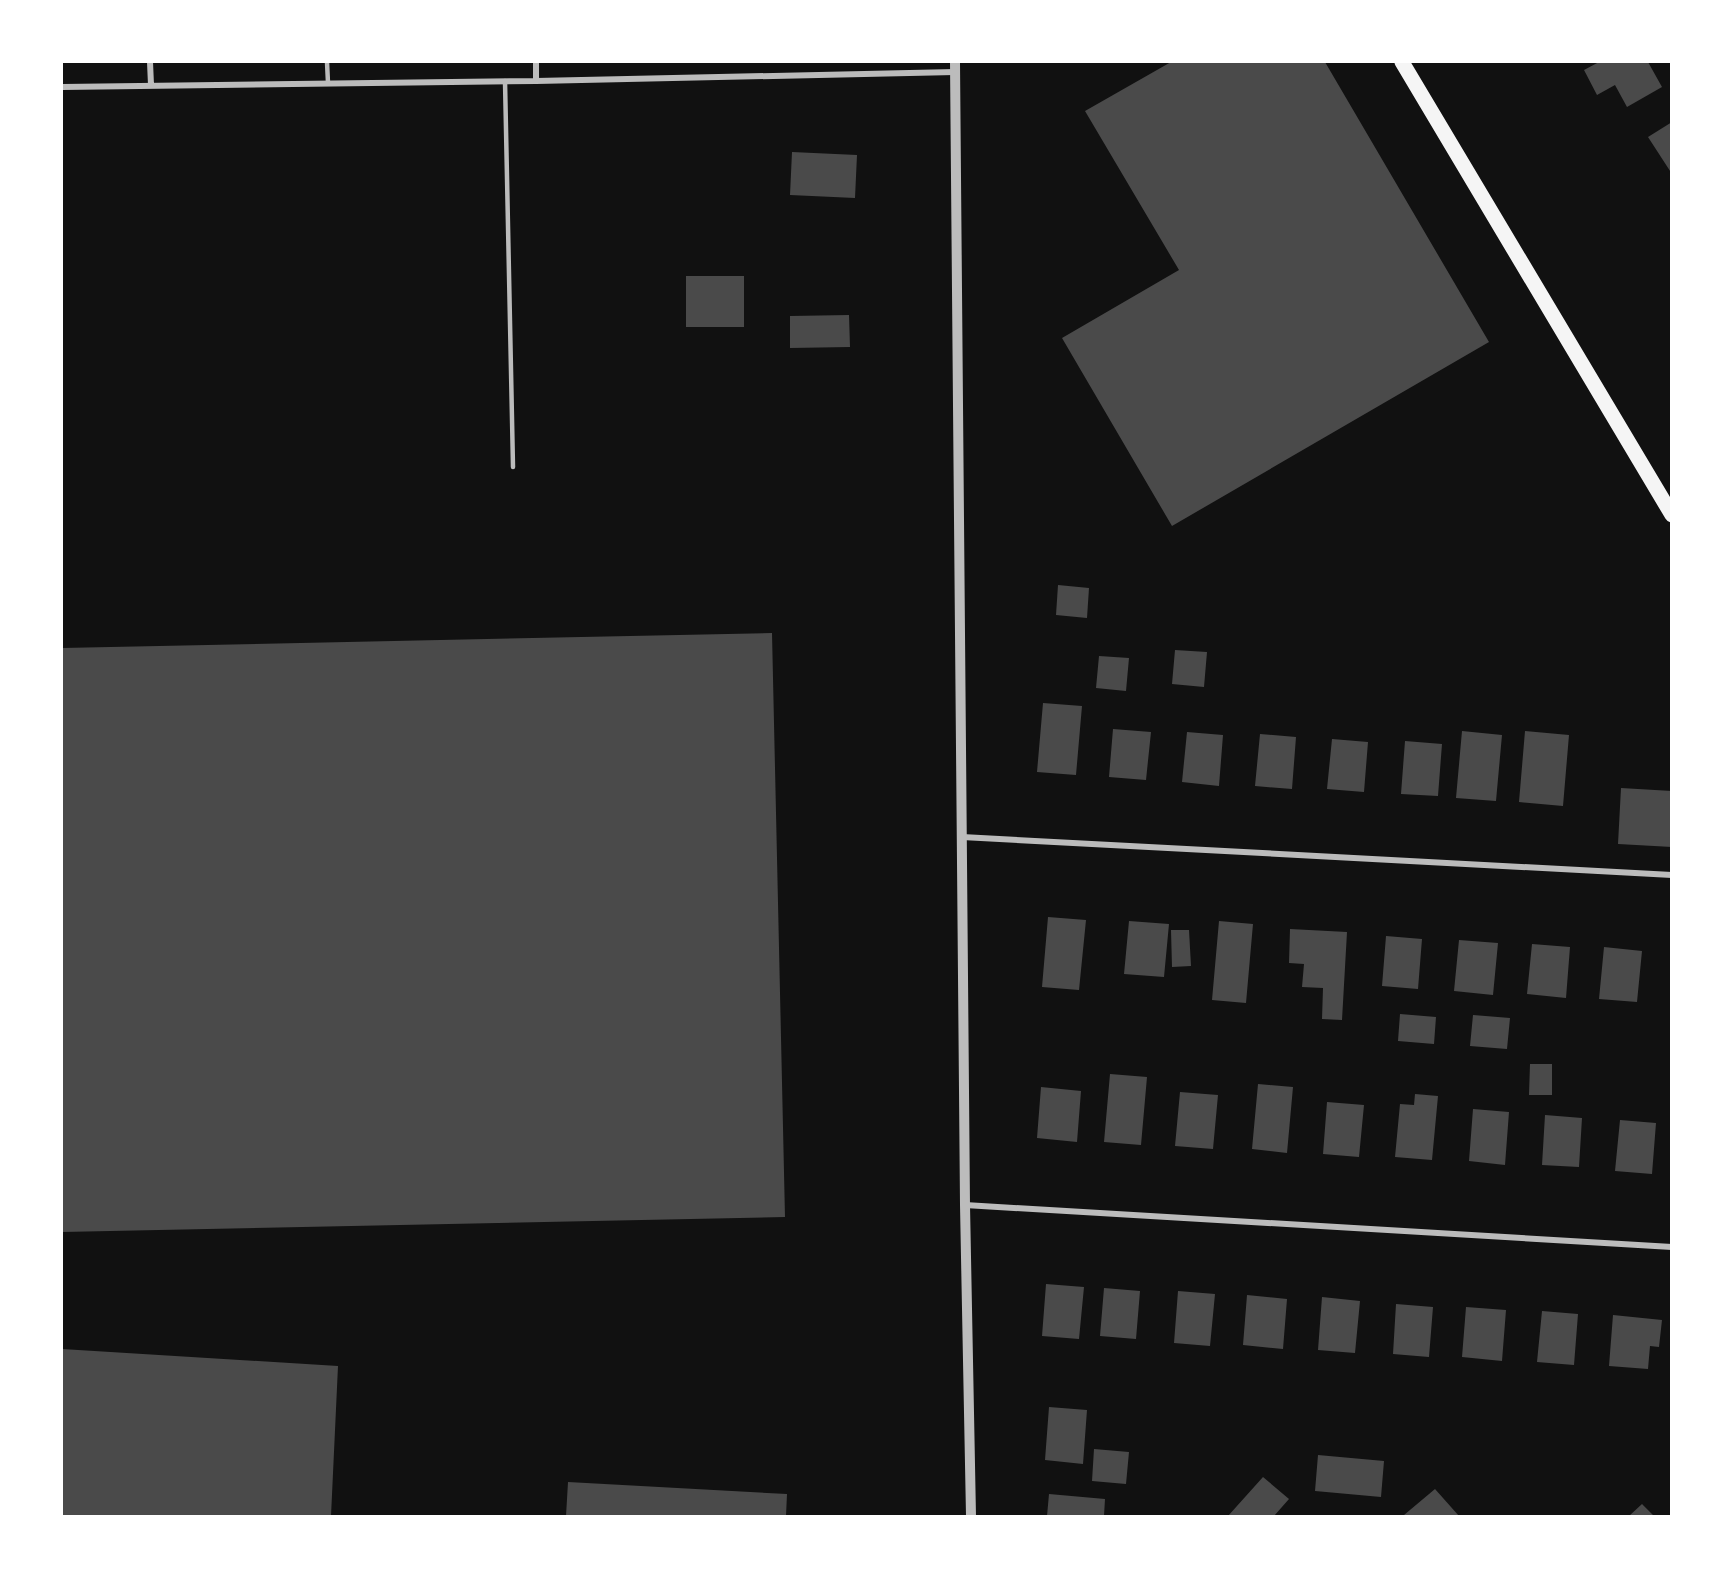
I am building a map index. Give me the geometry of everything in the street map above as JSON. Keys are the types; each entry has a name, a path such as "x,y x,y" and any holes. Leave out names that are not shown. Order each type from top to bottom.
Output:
{"main road":[{"path":"1402,62 1671,515"}],"street":[{"path":"150,62 151,85"},
{"path":"536,62 536,81"},
{"path":"62,87 536,81 955,67 965,1205 971,1516"},
{"path":"962,837 1671,875"},
{"path":"965,1205 1671,1247"}],"lane":[{"path":"327,62 328,83"},
{"path":"505,81 513,467"}],"building":[{"path":"1171,62 1325,62 1489,342 1172,526 1062,338 1179,270 1085,111"},
{"path":"1599,62 1648,62 1662,87 1627,107 1615,85 1597,95 1584,70"},
{"path":"1672,122 1672,174 1648,137"},
{"path":"792,152 857,155 855,198 790,195"},
{"path":"686,276 744,276 744,327 686,327"},
{"path":"849,315 850,347 790,348 790,316"},
{"path":"1058,585 1089,588 1087,618 1056,615"},
{"path":"772,633 785,1217 62,1232 62,648"},
{"path":"1175,650 1207,652 1204,687 1172,684"},
{"path":"1099,656 1129,658 1126,691 1096,688"},
{"path":"1043,703 1082,706 1076,775 1037,772"},
{"path":"1113,729 1151,732 1146,780 1109,777"},
{"path":"1462,731 1502,735 1496,801 1456,798"},
{"path":"1525,731 1569,735 1563,806 1519,802"},
{"path":"1187,732 1223,735 1219,786 1182,782"},
{"path":"1260,734 1296,737 1292,789 1255,786"},
{"path":"1332,739 1368,742 1364,792 1327,789"},
{"path":"1405,741 1442,744 1438,796 1401,794"},
{"path":"1621,788 1672,791 1672,847 1618,844"},
{"path":"1048,917 1086,920 1079,990 1042,987"},
{"path":"1129,921 1169,924 1164,977 1124,974"},
{"path":"1219,921 1253,924 1246,1003 1212,1000"},
{"path":"1290,929 1347,932 1342,1020 1322,1019 1323,988 1302,987 1304,964 1289,963"},
{"path":"1171,930 1189,930 1191,966 1172,967"},
{"path":"1386,936 1422,939 1418,989 1382,986"},
{"path":"1459,940 1498,943 1493,995 1454,991"},
{"path":"1532,944 1570,947 1566,998 1527,994"},
{"path":"1604,947 1642,951 1637,1002 1599,999"},
{"path":"1400,1014 1436,1017 1434,1044 1398,1041"},
{"path":"1473,1015 1510,1018 1507,1049 1470,1046"},
{"path":"1530,1064 1552,1064 1552,1095 1529,1095"},
{"path":"1110,1074 1147,1077 1141,1145 1104,1142"},
{"path":"1258,1084 1293,1087 1287,1153 1252,1149"},
{"path":"1041,1087 1081,1091 1077,1142 1037,1138"},
{"path":"1180,1092 1218,1095 1213,1149 1175,1146"},
{"path":"1415,1094 1438,1096 1432,1160 1395,1157 1400,1104 1414,1105"},
{"path":"1327,1102 1364,1105 1359,1157 1323,1154"},
{"path":"1473,1109 1509,1112 1505,1165 1469,1161"},
{"path":"1545,1115 1582,1118 1579,1167 1542,1165"},
{"path":"1620,1120 1656,1123 1652,1174 1615,1171"},
{"path":"1046,1284 1084,1287 1079,1339 1042,1336"},
{"path":"1104,1288 1140,1291 1136,1339 1100,1336"},
{"path":"1178,1291 1215,1294 1210,1346 1174,1343"},
{"path":"1247,1295 1287,1299 1283,1349 1243,1345"},
{"path":"1322,1297 1360,1301 1355,1353 1318,1350"},
{"path":"1396,1304 1433,1307 1429,1357 1393,1354"},
{"path":"1466,1307 1506,1310 1502,1361 1462,1357"},
{"path":"1542,1311 1578,1314 1574,1365 1537,1362"},
{"path":"1613,1315 1662,1320 1659,1347 1650,1346 1648,1369 1609,1366"},
{"path":"62,1349 338,1366 331,1516 62,1516"},
{"path":"1049,1407 1087,1410 1083,1464 1045,1460"},
{"path":"1094,1449 1129,1452 1126,1484 1092,1481"},
{"path":"1318,1455 1384,1461 1381,1497 1315,1491"},
{"path":"1263,1477 1289,1499 1274,1516 1228,1516"},
{"path":"568,1482 787,1494 786,1516 566,1516"},
{"path":"1435,1489 1459,1516 1404,1515"},
{"path":"1049,1494 1105,1499 1104,1516 1047,1516"},
{"path":"1642,1504 1654,1516 1629,1516"}]}
